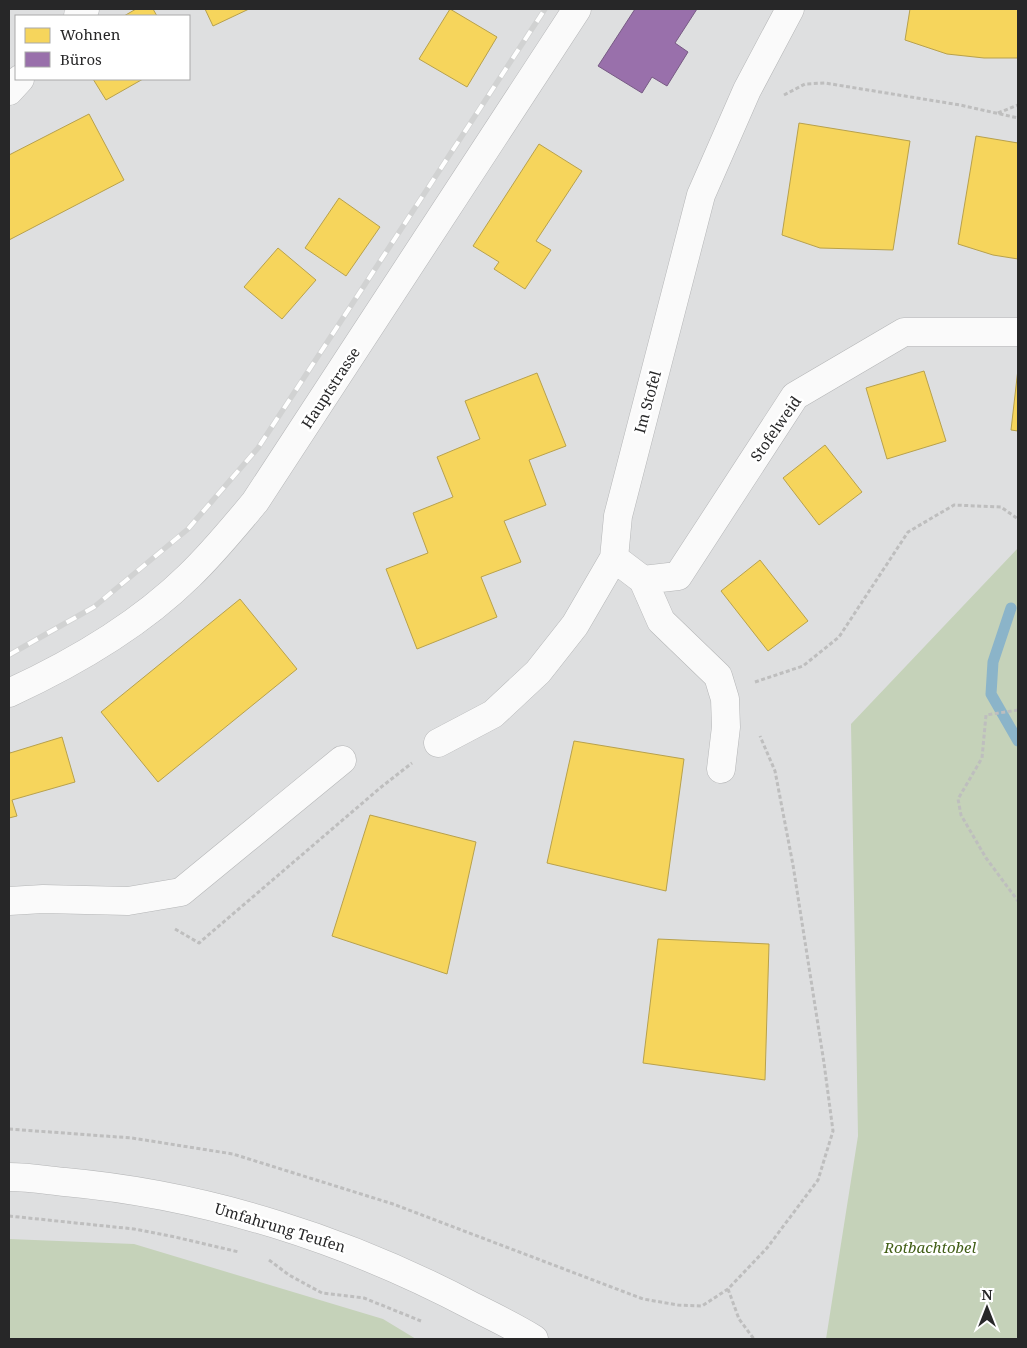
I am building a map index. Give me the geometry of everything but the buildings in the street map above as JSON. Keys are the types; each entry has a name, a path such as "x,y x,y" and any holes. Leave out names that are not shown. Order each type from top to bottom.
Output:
{"street":[{"name":"Hauptstrasse","path":"9,693 48,675 144,614 188,577 225,539 256,502 577,9"},
{"name":"Im Stofel","path":"438,743 493,714 538,672 575,625 614,558 618,516 701,195 740,105 790,9"},
{"path":"9,91 19,80"},
{"name":"Stofelweid","path":"643,580 678,576 795,396 904,332 1018,332"},
{"path":"614,558 643,580 661,621 722,687 726,727 721,769"},
{"path":"9,901 43,899 128,901 181,892 342,760"},
{"name":"Umfahrung Teufen","path":"9,1177 98,1185 177,1198 255,1218 346,1248 436,1286 534,1339"}],"path":[{"path":"740,105 773,100 805,84 825,83 960,105 1018,118"},
{"path":"997,113 1018,105"},
{"path":"722,687 749,684 802,666 839,637 908,532 954,505 1001,507 1018,519"},
{"path":"9,1129 132,1138 233,1154 393,1204 643,1299 678,1305 702,1306 728,1289 767,1248 818,1180 832,1131 824,1063 793,865 775,771 748,710 722,687"},
{"path":"1018,710 986,715 982,758 958,800 961,816 986,858 1018,901"},
{"path":"128,901 199,943 380,788 438,743"},
{"path":"9,1216 175,1236 240,1252"},
{"path":"268,1259 288,1275 322,1293 364,1298 424,1323"},
{"path":"728,1289 738,1318 754,1339"}],"green space":[{"name":"Rotbachtobel","path":"1018,548 1018,1339 826,1339 858,1136 851,724"},
{"path":"9,1239 134,1244 383,1319 416,1339 9,1339"}],"waterway":[{"path":"1011,608 993,662 991,694 1018,741"}],"railway":[{"path":"9,655 94,607 188,529 258,448 545,9"}]}
